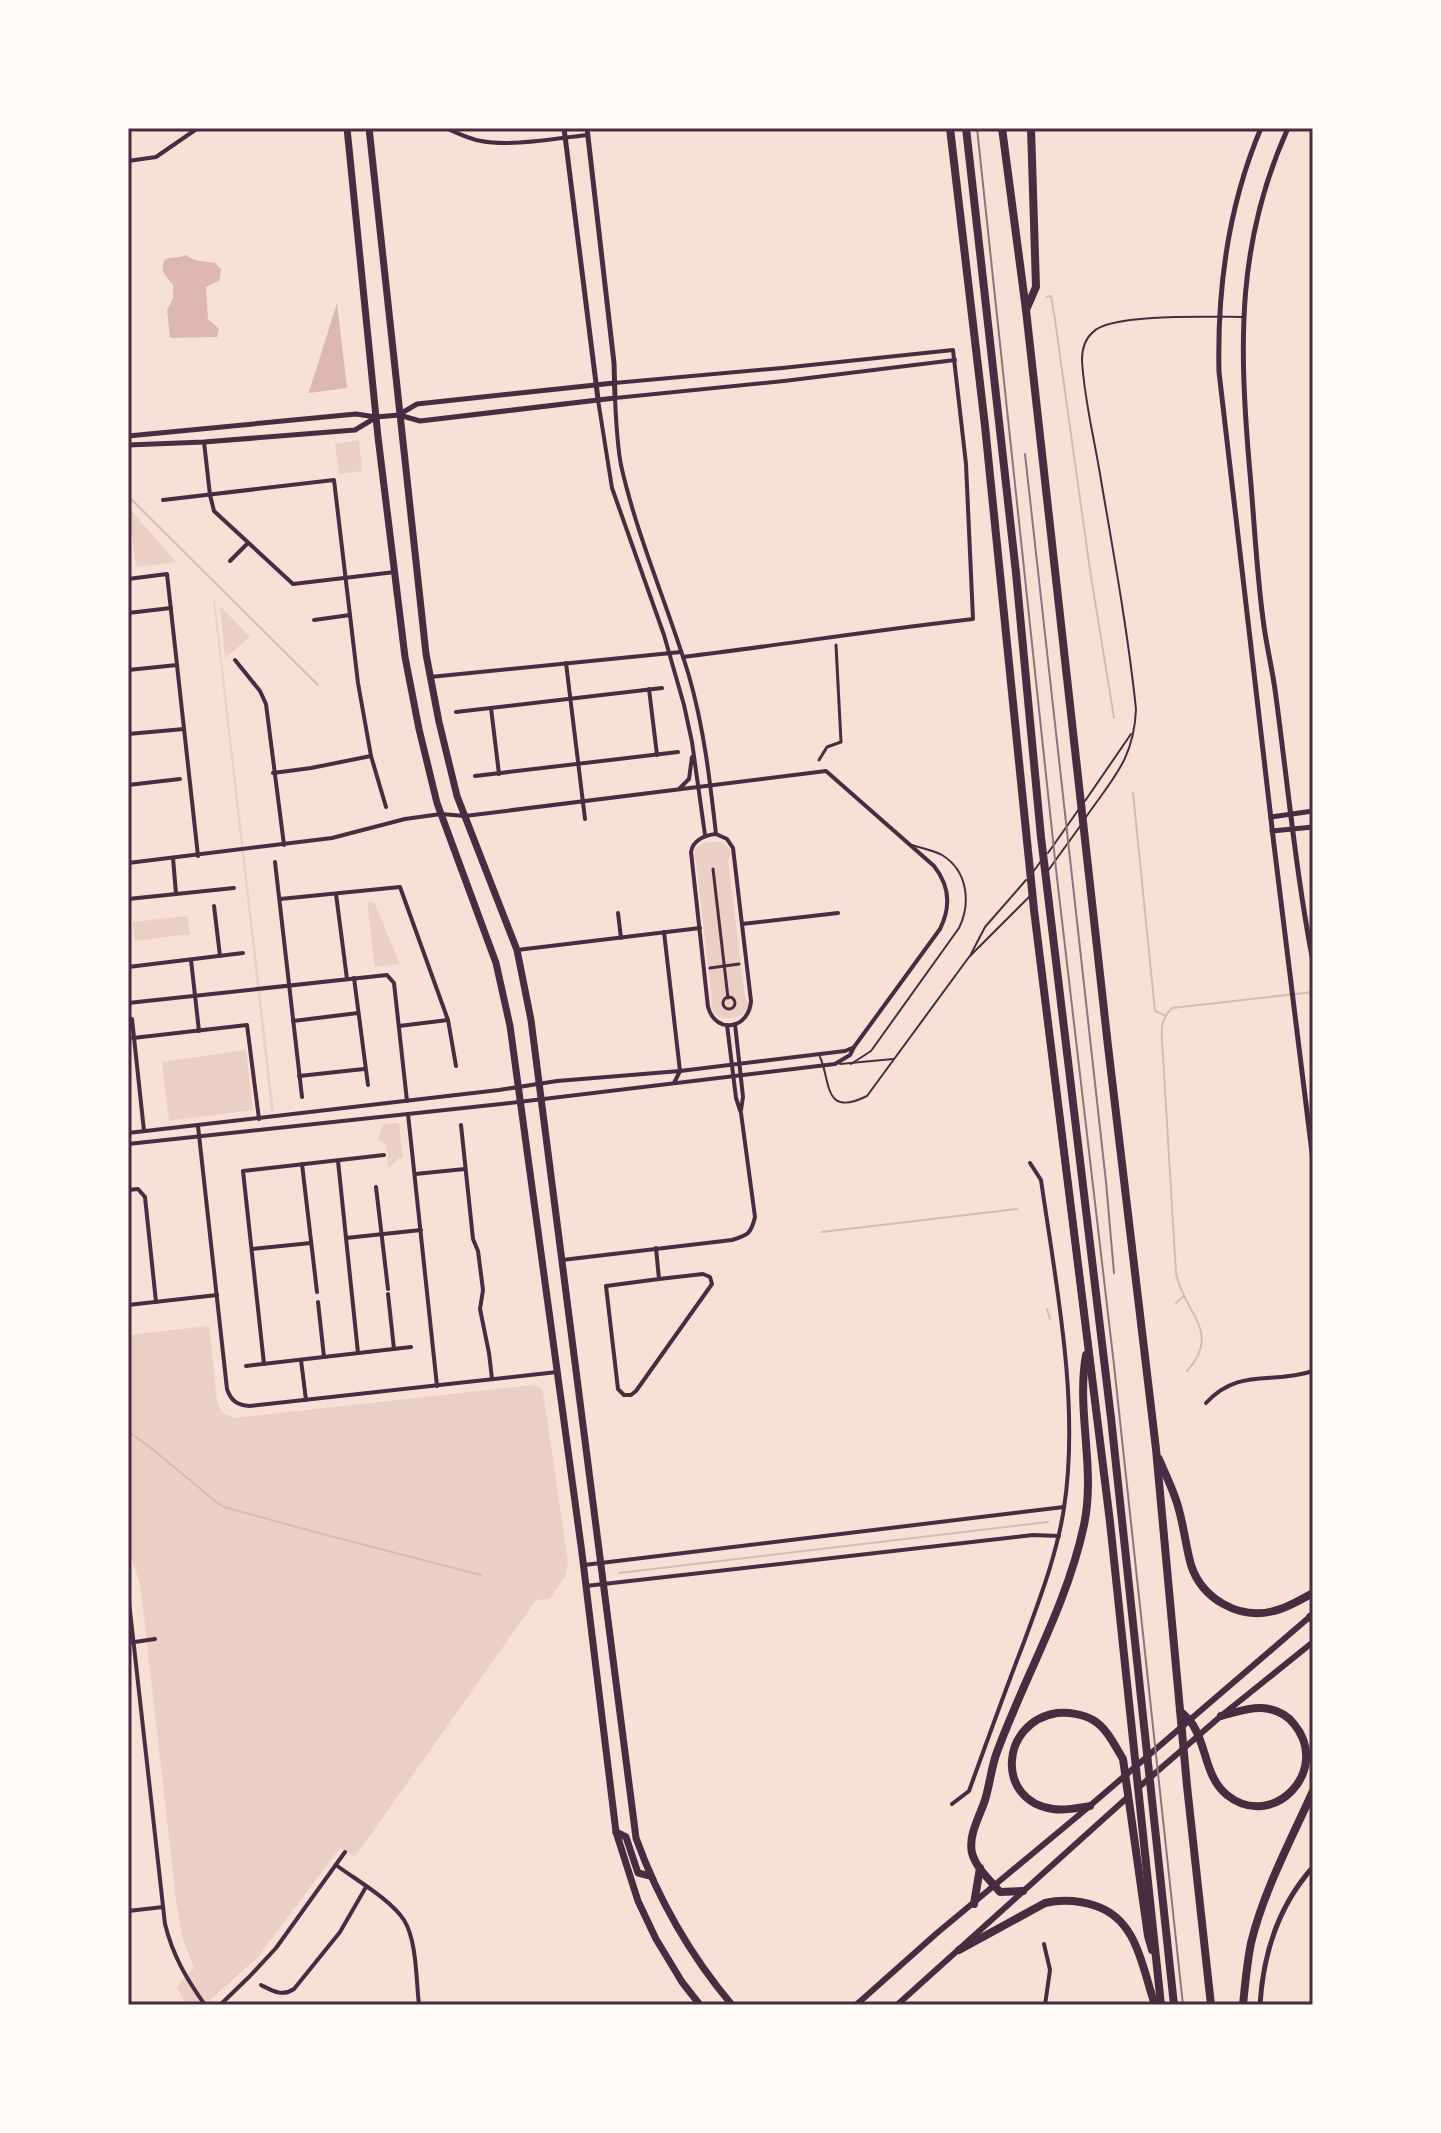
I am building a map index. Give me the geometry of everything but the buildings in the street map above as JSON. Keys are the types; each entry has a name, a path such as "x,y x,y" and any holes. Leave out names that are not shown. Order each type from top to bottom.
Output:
{"highway":[{"path":"950,128 984,411 1034,910 1110,1522 1157,1967 1158,2005"},
{"path":"966,128 1016,573 1041,837 1111,1418 1174,2005"},
{"path":"1002,128 1026,310 1156,1449 1211,2005"},
{"path":"1026,310 1036,287 1031,128"},
{"path":"1023,1891 1000,1892 980,1868 972,1853 972,1840 995,1756 1065,1595 1085,1521 1089,1474 1083,1375 1088,1346"},
{"path":"1156,1449 1179,1508 1192,1567 1206,1591 1227,1606 1251,1613 1276,1611 1313,1593"},
{"path":"1180,1710 1193,1725 1212,1776 1228,1796 1242,1804 1257,1806 1285,1798 1299,1784 1306,1767 1307,1750 1302,1734 1280,1712 1265,1708 1221,1716"},
{"path":"1086,1808 1052,1809 1028,1798 1018,1786 1011,1757 1015,1742 1035,1720 1064,1713 1094,1720 1123,1759 1148,1936 1157,1967"},
{"path":"1243,2005 1249,1956 1261,1913 1313,1791"},
{"path":"974,1904 980,1868"},
{"path":"959,1950 1045,1903 1072,1900 1090,1904 1115,1915 1124,1924 1158,2005"}],"main road":[{"path":"347,128 376,417 405,657 436,799 496,963 510,1026 584,1565 616,1832 633,1888 656,1939 700,2005"},
{"path":"369,128 430,677 450,767 465,816 517,950 531,1020 636,1838 650,1876 693,1953 732,2005"},
{"path":"856,2005 1312,1617"},
{"path":"897,2005 1086,1833 1221,1716 1313,1642"},
{"path":"616,1832 626,1837 638,1873 650,1876"}],"street":[{"path":"128,161 156,157 198,128"},
{"path":"446,128 491,143 565,137 588,131 614,363 621,463 702,727 716,834"},
{"path":"564,128 612,488 670,653 688,721 705,835"},
{"path":"1261,128 1232,214 1223,267 1218,317 1221,396 1313,1161"},
{"path":"1288,128 1255,224 1250,253 1243,317 1243,396 1263,620 1277,699 1292,829 1313,962"},
{"path":"399,415 417,404 596,384 953,350 955,360 966,464 973,619 682,655 670,653 430,677"},
{"path":"128,436 356,414 376,417 399,415 420,421 955,360"},
{"path":"128,445 355,430 376,417"},
{"path":"204,442 214,511 293,584 395,572"},
{"path":"163,500 334,480 371,756 386,807"},
{"path":"230,561 248,543"},
{"path":"128,579 167,574 198,856"},
{"path":"128,613 171,608"},
{"path":"314,620 350,615"},
{"path":"819,760 827,747 841,742 836,645"},
{"path":"235,660 260,691 266,704 284,845"},
{"path":"566,663 585,819"},
{"path":"128,670 177,665"},
{"path":"456,712 662,688"},
{"path":"649,689 657,755"},
{"path":"491,708 499,774"},
{"path":"679,790 689,779 693,759 688,721"},
{"path":"128,734 184,729"},
{"path":"475,776 678,752"},
{"path":"273,773 371,756"},
{"path":"128,861 198,856 332,838 405,819 441,814 465,816 826,771 934,866 941,875 948,907 940,929 850,1055 835,1064 128,1144"},
{"path":"128,785 180,779"},
{"path":"1271,817 1313,811"},
{"path":"1272,831 1313,827"},
{"path":"716,834 729,841 733,848 751,1006 747,1015 735,1024 727,1025 709,1012 691,852 691,848 705,835 716,834"},
{"path":"173,858 176,894"},
{"path":"275,862 302,1097"},
{"path":"713,869 728,998"},
{"path":"280,899 400,887 448,1020 456,1066"},
{"path":"128,899 234,888"},
{"path":"336,893 347,979"},
{"path":"214,906 220,956"},
{"path":"618,913 621,938"},
{"path":"742,924 838,913"},
{"path":"517,950 700,928"},
{"path":"664,932 680,1071 674,1083"},
{"path":"128,967 243,953"},
{"path":"191,960 199,1031"},
{"path":"710,968 739,964"},
{"path":"128,1003 387,975 394,983 407,1101"},
{"path":"354,978 368,1085"},
{"path":"293,1021 359,1013"},
{"path":"132,1019 144,1131"},
{"path":"399,1026 448,1020"},
{"path":"735,1024 743,1097 741,1113"},
{"path":"133,1038 247,1025 259,1119"},
{"path":"562,1260 732,1240 746,1236 753,1227 755,1217 727,1025"},
{"path":"128,1133 540,1083 680,1071 845,1051 854,1047"},
{"path":"299,1076 366,1068"},
{"path":"408,1114 437,1386"},
{"path":"461,1125 473,1239 478,1251 483,1290 480,1309 492,1380"},
{"path":"198,1126 227,1389 234,1402 250,1406 557,1372"},
{"path":"264,1364 243,1171 384,1155"},
{"path":"337,1160 358,1353"},
{"path":"952,1804 969,1791 1045,1584 1064,1507 1068,1411 1063,1330 1041,1180 1030,1163"},
{"path":"302,1164 317,1292"},
{"path":"415,1174 465,1169"},
{"path":"376,1187 394,1349"},
{"path":"128,1190 138,1189 145,1197 156,1302"},
{"path":"346,1238 421,1230"},
{"path":"252,1249 311,1243"},
{"path":"656,1248 659,1279"},
{"path":"703,1274 709,1276 712,1283 636,1391 624,1395 618,1389 606,1286 659,1279 703,1274"},
{"path":"128,1305 217,1295"},
{"path":"318,1302 324,1357"},
{"path":"246,1366 411,1347"},
{"path":"301,1360 306,1400"},
{"path":"1206,1403 1229,1384 1313,1371"},
{"path":"584,1565 1064,1507"},
{"path":"586,1586 1033,1535 1059,1536"},
{"path":"128,1593 131,1642 165,1924 172,1952 205,2005"},
{"path":"131,1642 155,1639"},
{"path":"220,2005 276,1948 345,1852"},
{"path":"336,1865 395,1908 409,1929 419,2005"},
{"path":"1260,2005 1267,1955 1281,1914 1290,1896 1313,1867"},
{"path":"261,1985 277,1993 288,1993 294,1989 340,1932 366,1887"},
{"path":"128,1911 163,1907"},
{"path":"1044,1944 1050,1970 1045,2005"}],"lane":[{"path":"1044,878 1122,768 1134,729 1135,698 1083,352 1089,337 1101,325 1111,322 1243,317"},
{"path":"819,1054 826,1086 834,1098 854,1102 867,1096 969,957 985,927 1045,857 1134,729"},
{"path":"851,1064 871,1051 965,917 966,890 957,870 941,854 910,845"},
{"path":"969,957 1036,889"},
{"path":"835,1064 895,1058"}],"shaded area":[{"path":"185,255 215,263 221,269 220,280 206,287 208,319 219,329 217,337 170,338 167,310 173,298 173,285 164,274 163,264 164,260"},
{"path":"337,303 347,388 309,393 309,392"},
{"path":"359,440 362,471 339,474 335,444"},
{"path":"128,507 176,562 136,567"},
{"path":"213,598 215,601 274,1111 271,1111"},
{"path":"220,606 250,637 225,658"},
{"path":"721,842 731,854 728,859 745,998 748,1002 742,1015 728,1018 718,1017 711,1008 696,862 693,859 696,849 702,844"},
{"path":"367,902 374,902 400,964 375,967"},
{"path":"187,916 190,934 135,941 133,922"},
{"path":"246,1050 253,1110 169,1121 162,1062"},
{"path":"399,1123 403,1159 399,1158 388,1168 386,1145 378,1140 383,1124"},
{"path":"209,1326 217,1402 223,1413 234,1418 533,1385 539,1387 543,1391 568,1562 566,1575 550,1599 536,1600 355,1857 340,1848 258,1957 205,2005 186,2005 177,1987 194,1968 182,1937 176,1900 140,1584 128,1547 128,1335"}],"waterway":[{"path":"1047,297 1051,296 1055,320 1114,718"},
{"path":"128,496 318,685"},
{"path":"1133,793 1155,1011 1164,1015"},
{"path":"1187,1371 1197,1357 1201,1333 1176,1273 1163,1022 1172,1008 1313,992"},
{"path":"822,1232 1017,1209"},
{"path":"1176,1303 1184,1296"},
{"path":"1047,1309 1050,1319"},
{"path":"128,1431 224,1507 481,1575"},
{"path":"619,1573 1048,1522"}],"railway":[{"path":"977,128 1183,2005"},
{"path":"1025,454 1114,1273"}]}
